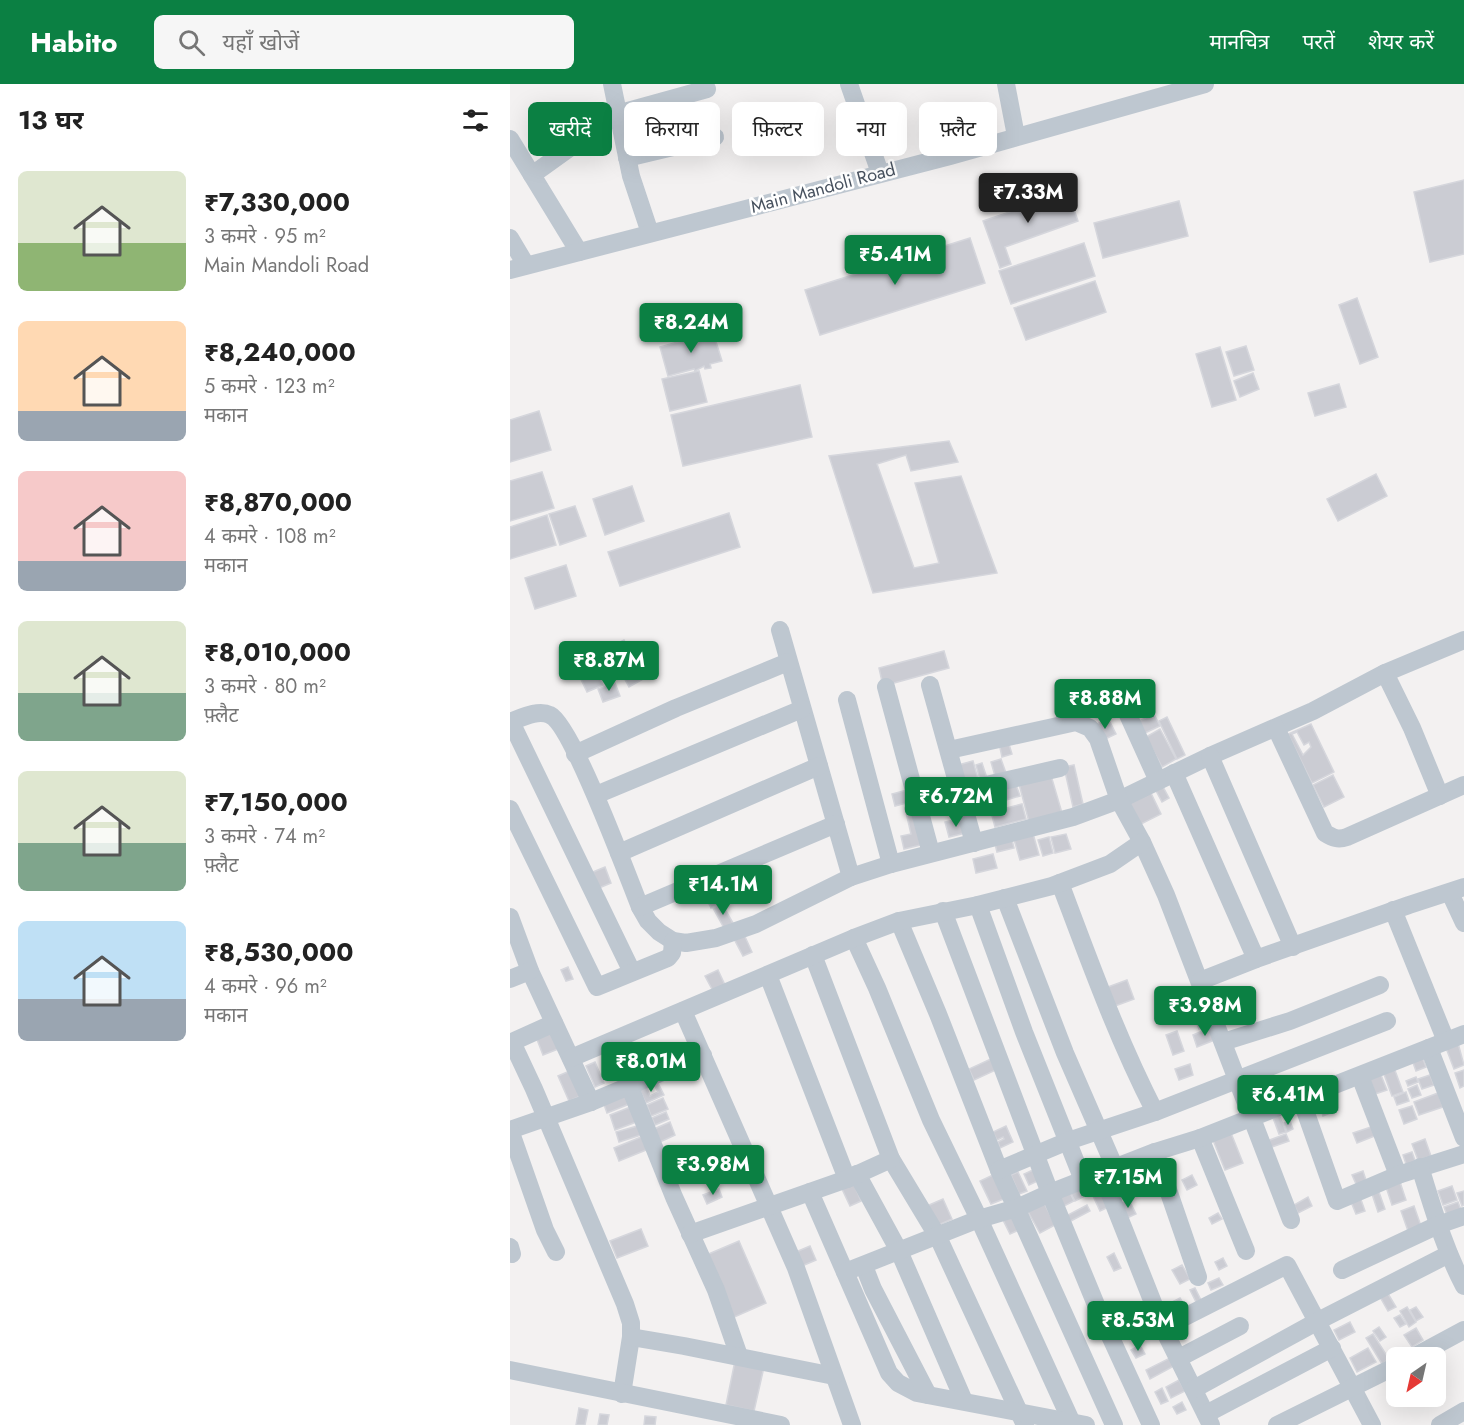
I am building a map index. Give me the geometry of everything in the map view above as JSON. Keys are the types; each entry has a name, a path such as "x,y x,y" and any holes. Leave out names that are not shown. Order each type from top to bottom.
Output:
{"street":[{"path":"612,84 627,158 651,233"},
{"path":"849,84 880,173"},
{"path":"1006,84 1016,136"},
{"name":"Main Mandoli Road","path":"518,268 950,156 1205,84"},
{"path":"532,175 617,114 707,89"},
{"path":"510,139 579,252"},
{"path":"627,158 635,156"},
{"path":"510,238 518,268"},
{"path":"780,630 850,877"},
{"path":"632,972 511,722 534,714 549,714 556,719 596,795 640,908 659,932 673,941 693,942 737,931 850,877 931,853 1073,817 1119,800 1210,756 1276,728 1386,673 1464,640"},
{"path":"575,754 675,708 789,662"},
{"path":"1386,673 1440,796"},
{"path":"930,685 974,843"},
{"path":"886,687 931,853"},
{"path":"1120,697 1166,777 1256,959"},
{"path":"847,700 891,864"},
{"path":"596,795 802,709"},
{"path":"949,750 1061,724 1076,722 1090,728 1098,740 1119,800 1142,842 1200,981 1291,1220"},
{"path":"1276,728 1325,833 1332,838 1347,837 1464,785"},
{"path":"1210,756 1293,947"},
{"path":"619,852 819,766"},
{"path":"960,791 1060,768"},
{"path":"510,809 597,987 668,958 672,953 673,941"},
{"path":"640,908 836,825"},
{"path":"571,1058 854,938 899,921 978,905 1060,883 1110,864 1142,842"},
{"path":"1060,883 1114,1027 1155,1112"},
{"path":"1200,981 1393,910 1457,890 1464,923"},
{"path":"1005,898 1098,1131 1108,1171 1163,1328 1208,1419 1332,1348"},
{"path":"978,905 1024,1032 1083,1180"},
{"path":"1393,910 1438,1045 1464,1138"},
{"path":"944,911 1050,1193 1099,1312 1151,1425"},
{"path":"510,917 530,971 591,1102"},
{"path":"899,921 999,1170 1114,1425"},
{"path":"854,938 931,1120 1079,1424"},
{"path":"813,955 866,1088 891,1159 938,1237 1023,1419"},
{"path":"510,979 530,971"},
{"path":"768,975 852,1176 899,1251 964,1401"},
{"path":"1223,1042 1290,1021 1380,985"},
{"path":"683,1011 795,1268 852,1425"},
{"path":"999,1170 1387,1022"},
{"path":"554,1023 511,1043 546,1118 625,1304 631,1323 631,1337 622,1394"},
{"path":"846,1272 979,1220 1017,1208 1155,1152 1200,1138 1464,1034"},
{"path":"556,1252 545,1230 510,1130 591,1102 703,1055"},
{"path":"1360,1076 1398,1175"},
{"path":"629,1085 690,1234 716,1290 739,1356"},
{"path":"1301,1099 1337,1201 1398,1175 1464,1154"},
{"path":"1200,1138 1246,1251"},
{"path":"1155,1152 1198,1277"},
{"path":"690,1234 810,1192 891,1159"},
{"path":"1420,1167 1438,1225 1464,1286"},
{"path":"810,1192 890,1372 898,1383 909,1391 964,1401 1023,1419 1079,1424"},
{"path":"1342,1270 1438,1225 1464,1216"},
{"path":"1194,1389 1318,1321 1449,1254"},
{"path":"1163,1328 1287,1265 1372,1425"},
{"path":"864,1266 873,1289 928,1395"},
{"path":"1179,1358 1240,1326"},
{"path":"1432,1347 1464,1330"},
{"path":"631,1337 834,1376"},
{"path":"510,1370 734,1420 781,1425"},
{"path":"1277,1425 1386,1371"},
{"path":"1440,1425 1464,1411"}],"building":[{"path":"1464,180 1464,254 1430,262 1414,192"},
{"path":"1068,192 1078,221 1005,247 1011,264 1000,268 983,221"},
{"path":"1179,201 1188,236 1103,258 1094,223"},
{"path":"970,238 985,283 820,335 805,290"},
{"path":"1084,243 1095,276 1011,304 999,271"},
{"path":"1095,281 1106,312 1026,340 1014,308"},
{"path":"1357,298 1378,357 1360,364 1339,305"},
{"path":"713,332 722,361 710,364 711,368 705,369 704,366 695,371 694,369 668,376 660,347"},
{"path":"1246,346 1254,370 1234,376 1226,352"},
{"path":"1220,347 1236,400 1212,407 1196,354"},
{"path":"699,371 707,402 670,411 662,379"},
{"path":"1253,373 1259,389 1240,397 1234,381"},
{"path":"1339,384 1346,407 1315,416 1308,393"},
{"path":"800,385 812,437 683,466 671,415"},
{"path":"539,411 551,450 510,462 510,420"},
{"path":"949,441 958,462 911,471 906,455 877,464 914,568 939,563 915,483 961,476 997,573 873,593 829,456"},
{"path":"542,472 554,508 510,521 510,481"},
{"path":"1376,474 1387,496 1338,521 1327,499"},
{"path":"632,486 644,521 605,535 593,499"},
{"path":"575,506 586,536 560,545 549,514"},
{"path":"729,513 740,547 620,586 608,552"},
{"path":"547,515 556,545 510,559 510,527"},
{"path":"566,565 576,596 535,609 525,578"},
{"path":"624,640 645,678 629,687 608,648"},
{"path":"944,651 949,668 883,686 879,668"},
{"path":"592,662 603,685 587,692 576,669"},
{"path":"615,683 620,696 603,702 598,689"},
{"path":"1154,714 1160,726 1145,733 1139,721"},
{"path":"1167,717 1185,755 1177,759 1159,721"},
{"path":"1108,718 1116,734 1101,741 1093,726"},
{"path":"1311,724 1334,772 1312,783 1288,734","holes":["1297,732 1304,745 1309,742 1311,747 1303,755 1292,734"]},
{"path":"1160,729 1176,759 1162,767 1146,737"},
{"path":"1008,741 1012,754 1002,757 999,743"},
{"path":"1001,759 1006,773 995,776 991,762"},
{"path":"973,761 978,779 963,783 958,765"},
{"path":"982,763 987,778 980,780 976,765"},
{"path":"1074,765 1083,804 1073,807 1064,767"},
{"path":"1050,772 1062,813 1029,822 1018,780"},
{"path":"1333,775 1344,797 1324,807 1313,785"},
{"path":"1015,782 1020,796 1006,800 1002,786"},
{"path":"1161,783 1169,798 1162,802 1154,787"},
{"path":"999,784 1004,803 990,807 985,788"},
{"path":"911,789 914,801 895,806 892,794"},
{"path":"1150,791 1161,814 1139,825 1127,802"},
{"path":"1022,804 1026,819 995,827 991,812"},
{"path":"916,805 925,844 904,849 901,836 911,834 905,808"},
{"path":"962,818 966,833 949,837 945,822"},
{"path":"1032,830 1039,855 1020,860 1013,836"},
{"path":"1066,834 1071,849 1055,853 1051,837"},
{"path":"1011,836 1014,848 997,852 994,840"},
{"path":"1049,837 1053,853 1043,856 1038,840"},
{"path":"993,854 997,868 976,873 973,859"},
{"path":"605,867 611,883 599,888 593,872"},
{"path":"713,879 724,902 711,908 700,885"},
{"path":"722,904 733,923 724,928 713,908"},
{"path":"742,930 752,952 743,956 732,935"},
{"path":"568,967 573,979 566,981 561,970"},
{"path":"718,970 725,985 713,991 705,976"},
{"path":"1127,980 1134,999 1115,1006 1108,987"},
{"path":"1200,1003 1203,1013 1189,1017 1185,1007"},
{"path":"1208,1014 1212,1024 1199,1029 1195,1019"},
{"path":"1212,1027 1217,1039 1197,1047 1193,1035"},
{"path":"550,1031 558,1049 543,1055 536,1037"},
{"path":"1177,1031 1184,1051 1173,1055 1166,1035"},
{"path":"1458,1043 1464,1065 1454,1069 1446,1048"},
{"path":"1422,1056 1426,1067 1416,1071 1412,1060"},
{"path":"993,1058 998,1069 974,1080 969,1069"},
{"path":"595,1062 604,1083 595,1087 586,1066"},
{"path":"1190,1064 1193,1075 1179,1080 1175,1069"},
{"path":"1393,1065 1403,1092 1392,1096 1382,1069"},
{"path":"572,1070 583,1095 569,1101 558,1076"},
{"path":"1379,1070 1387,1090 1375,1094 1368,1074"},
{"path":"1464,1070 1464,1086 1460,1088 1455,1073"},
{"path":"1430,1075 1434,1085 1422,1089 1418,1079"},
{"path":"1416,1077 1418,1082 1408,1086 1406,1081"},
{"path":"657,1081 664,1095 646,1103 639,1089 646,1086 650,1096 658,1092 653,1083"},
{"path":"1417,1085 1421,1095 1412,1098 1408,1089"},
{"path":"1330,1088 1338,1110 1323,1116 1321,1108 1328,1105 1323,1091"},
{"path":"627,1090 632,1103 607,1113 602,1099"},
{"path":"1406,1092 1409,1101 1397,1105 1394,1097"},
{"path":"1438,1093 1443,1107 1419,1115 1414,1102"},
{"path":"663,1098 668,1109 651,1116 647,1105"},
{"path":"633,1106 639,1121 615,1130 610,1115"},
{"path":"1412,1106 1417,1119 1404,1124 1399,1110"},
{"path":"666,1112 669,1119 655,1125 652,1118"},
{"path":"1278,1112 1286,1132 1279,1134 1272,1115"},
{"path":"1290,1121 1293,1129 1287,1132 1284,1123"},
{"path":"670,1122 675,1135 660,1142 654,1129"},
{"path":"641,1125 644,1134 619,1142 616,1132"},
{"path":"1006,1126 1013,1142 1000,1148 998,1142 1004,1139 1003,1137 997,1140 993,1132"},
{"path":"1374,1126 1377,1135 1357,1143 1353,1133"},
{"path":"1229,1128 1243,1163 1225,1170 1211,1135"},
{"path":"1286,1134 1289,1141 1269,1148 1267,1141"},
{"path":"646,1135 651,1148 619,1161 614,1148"},
{"path":"1425,1139 1431,1156 1418,1160 1412,1144"},
{"path":"1412,1152 1416,1163 1407,1167 1403,1155"},
{"path":"1153,1160 1162,1183 1146,1193 1132,1167"},
{"path":"1130,1168 1138,1183 1130,1187 1122,1172"},
{"path":"1035,1169 1040,1180 1029,1185 1024,1174"},
{"path":"1363,1171 1367,1183 1357,1186 1352,1175"},
{"path":"1018,1172 1027,1191 1019,1194 1011,1175"},
{"path":"995,1174 1006,1198 991,1204 980,1181"},
{"path":"1192,1175 1197,1185 1187,1190 1182,1180"},
{"path":"1098,1177 1111,1206 1100,1211 1087,1183"},
{"path":"853,1182 861,1201 850,1206 841,1187"},
{"path":"1400,1182 1406,1200 1392,1205 1386,1187"},
{"path":"1078,1183 1085,1196 1075,1201 1068,1188"},
{"path":"1452,1186 1457,1200 1443,1205 1438,1191"},
{"path":"719,1189 722,1197 707,1204 703,1195"},
{"path":"1068,1189 1074,1201 1064,1206 1058,1194"},
{"path":"1464,1191 1464,1205 1462,1206 1457,1193"},
{"path":"1379,1192 1385,1209 1378,1212 1372,1194"},
{"path":"1359,1194 1365,1211 1356,1214 1349,1197"},
{"path":"1308,1197 1312,1206 1298,1213 1294,1205"},
{"path":"943,1199 952,1219 936,1226 927,1206"},
{"path":"1129,1200 1136,1214 1127,1218 1120,1204"},
{"path":"1043,1201 1055,1225 1040,1233 1027,1210"},
{"path":"1458,1202 1461,1210 1447,1215 1444,1207"},
{"path":"1087,1205 1090,1211 1069,1222 1066,1216"},
{"path":"1414,1206 1421,1226 1408,1231 1401,1211"},
{"path":"1015,1212 1023,1228 1010,1234 1002,1218"},
{"path":"1218,1213 1222,1219 1212,1224 1209,1218"},
{"path":"641,1229 648,1246 617,1258 610,1241"},
{"path":"739,1241 766,1303 732,1318 704,1256"},
{"path":"810,1246 816,1260 802,1266 796,1252"},
{"path":"1114,1253 1121,1268 1114,1271 1107,1257"},
{"path":"1223,1258 1227,1266 1219,1270 1215,1262"},
{"path":"1182,1265 1190,1279 1180,1284 1172,1270"},
{"path":"1219,1278 1223,1285 1211,1290 1208,1283"},
{"path":"1195,1288 1201,1300 1196,1302 1190,1290"},
{"path":"1387,1292 1396,1307 1388,1311 1380,1297"},
{"path":"1180,1298 1186,1308 1169,1317 1164,1306"},
{"path":"1407,1307 1416,1322 1409,1327 1400,1311"},
{"path":"1416,1307 1423,1317 1416,1321 1410,1310"},
{"path":"1400,1315 1406,1324 1400,1327 1394,1318"},
{"path":"1123,1321 1129,1333 1119,1338 1113,1326"},
{"path":"1350,1322 1355,1332 1339,1340 1334,1330"},
{"path":"1379,1327 1386,1337 1380,1341 1373,1331"},
{"path":"1416,1328 1423,1340 1412,1347 1404,1335"},
{"path":"1373,1334 1386,1354 1386,1361 1382,1364 1366,1338"},
{"path":"1140,1345 1145,1354 1136,1358 1131,1350"},
{"path":"1368,1348 1376,1362 1357,1372 1350,1358"},
{"path":"1170,1358 1174,1366 1150,1379 1146,1370"},
{"path":"735,1361 764,1367 754,1411 726,1405"},
{"path":"1179,1380 1185,1391 1171,1398 1166,1387"},
{"path":"1162,1388 1168,1401 1161,1404 1155,1392"},
{"path":"1182,1402 1186,1410 1177,1414 1173,1407"},
{"path":"579,1408 588,1410 585,1425 576,1425"},
{"path":"600,1414 609,1415 607,1425 598,1425"},
{"path":"645,1416 656,1417 655,1425 644,1425"}]}
